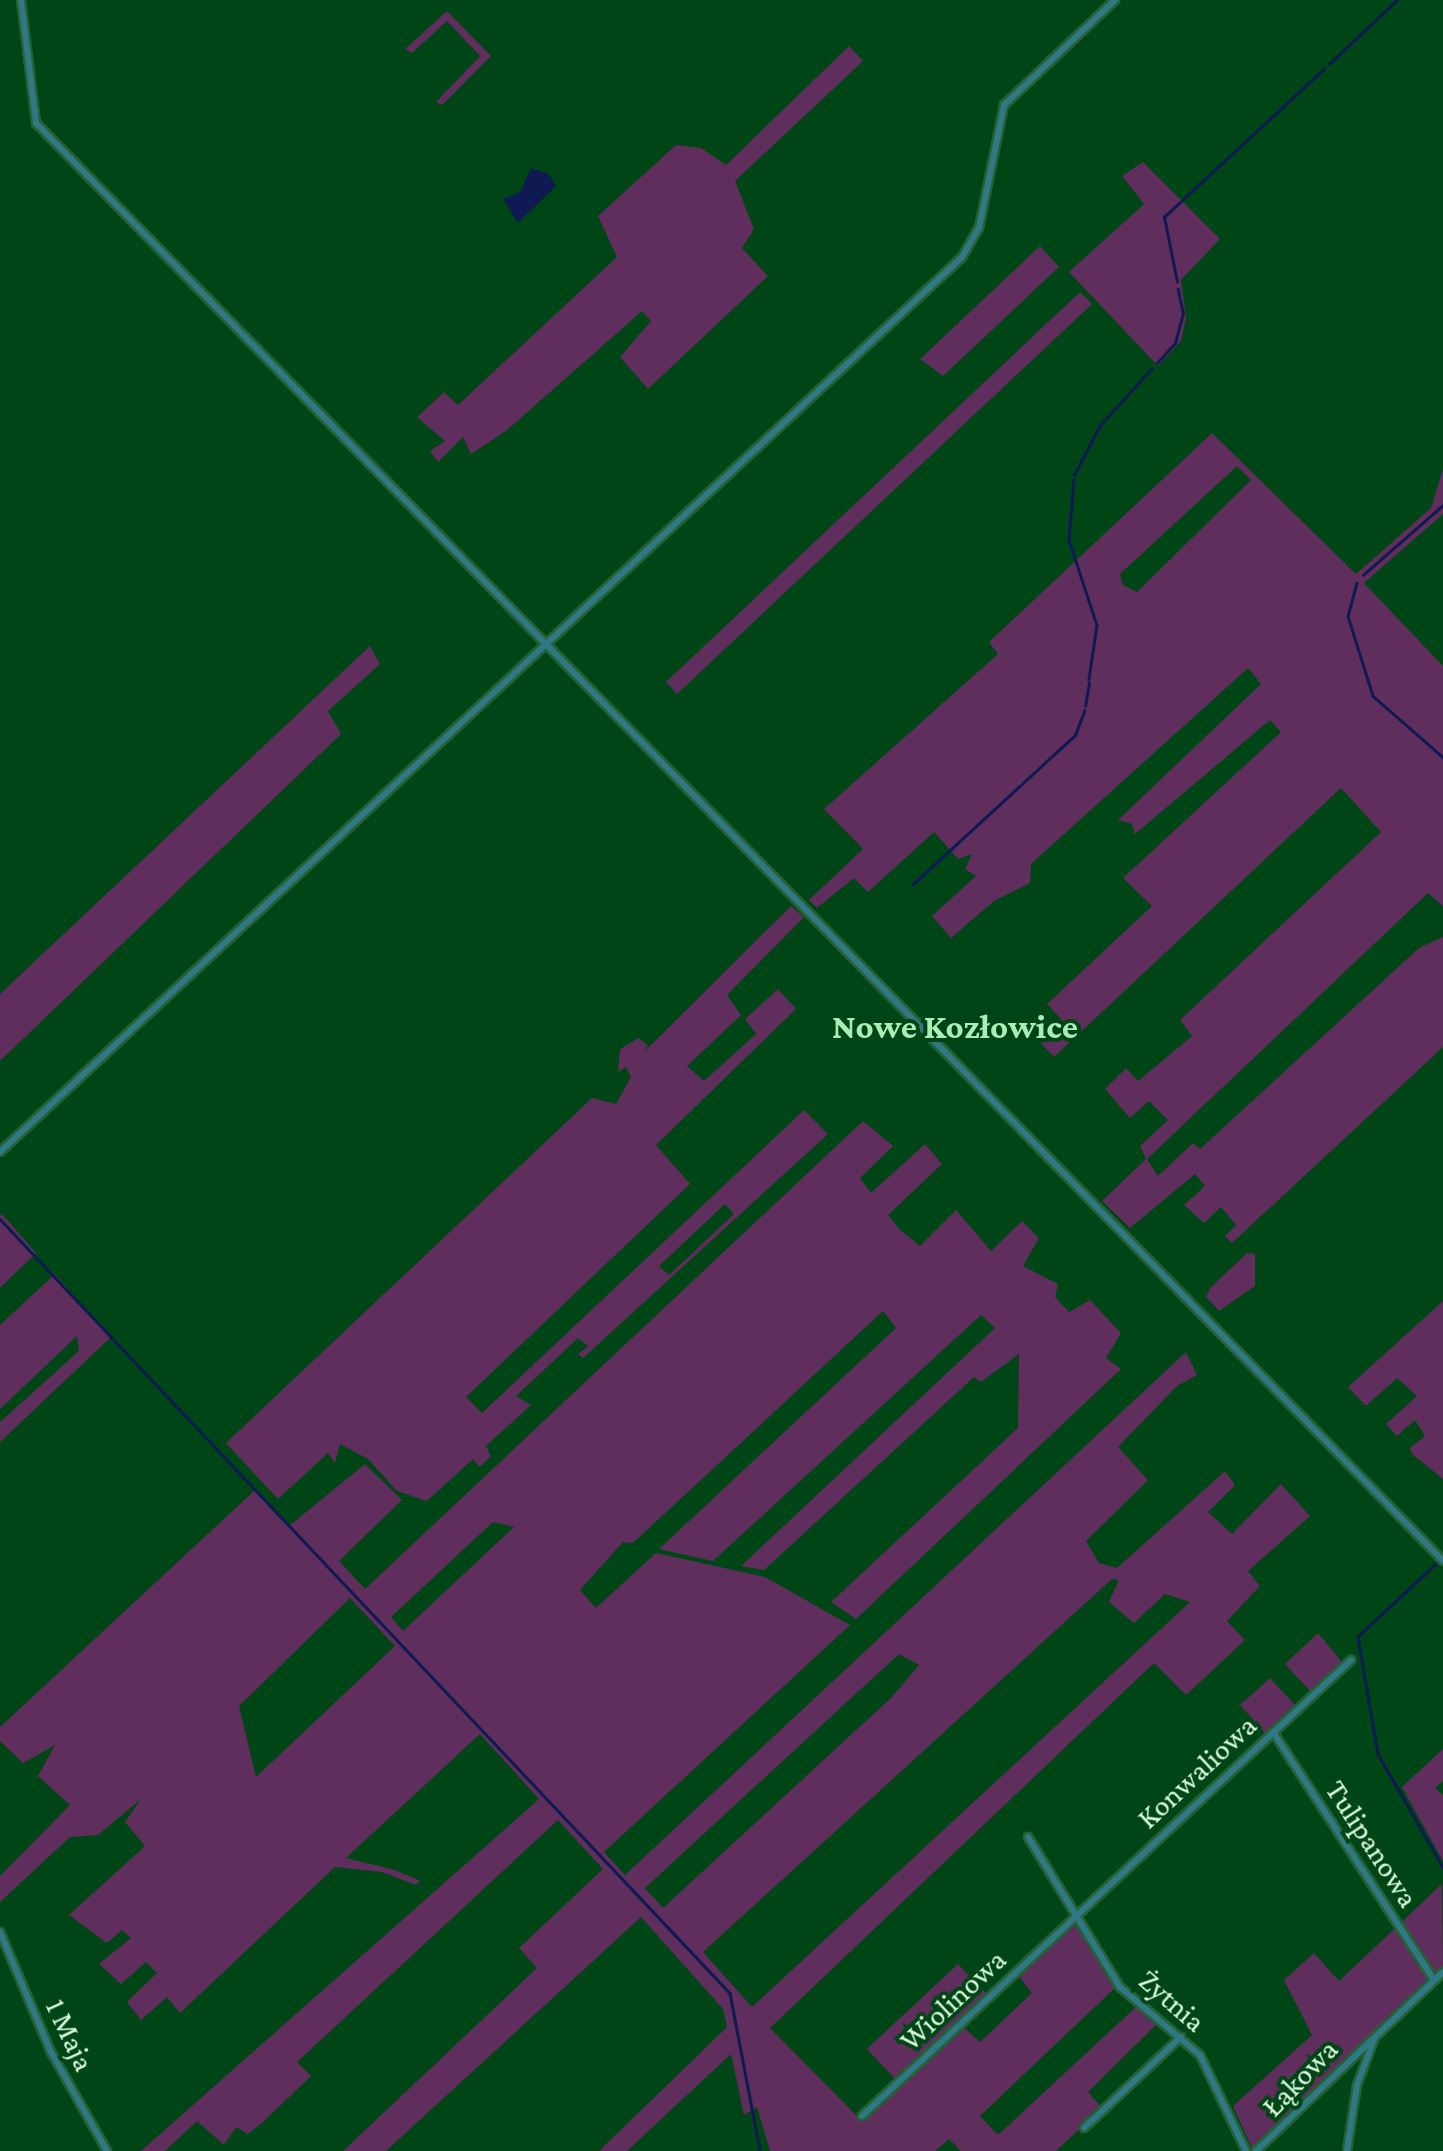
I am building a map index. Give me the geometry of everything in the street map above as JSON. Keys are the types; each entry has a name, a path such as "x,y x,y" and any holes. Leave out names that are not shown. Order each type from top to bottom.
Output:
{"street":[{"path":"21,0 36,124 549,644 1443,1562"},
{"path":"0,1152 962,257 979,228 1004,105 1115,0"},
{"name":"Konwaliowa","path":"1074,1918 1351,1660"},
{"name":"Tulipanowa","path":"1273,1732 1434,1980"},
{"name":"Żytnia","path":"1028,1837 1074,1918 1120,1986 1181,2037 1216,2080 1246,2151"},
{"name":"Wiolinowa","path":"862,2116 1074,1918"},
{"name":"1 Maja","path":"0,1932 51,2052 107,2151"},
{"name":"Łąkowa","path":"1256,2151 1443,1972"},
{"path":"1084,2128 1181,2037"},
{"path":"1346,2151 1357,2085 1375,2037"}],"shaded area":[{"path":"447,11 491,56 442,105 436,102 480,56 447,21 412,53 405,49"},
{"path":"849,46 863,61 735,181 754,229 742,248 768,276 648,389 620,357 651,321 642,311 506,431 471,454 463,437 438,462 430,451 445,441 417,417 444,392 458,405 617,257 598,216 676,145 701,148 726,165"},
{"path":"1143,162 1220,239 1181,280 1186,318 1181,341 1158,366 1069,272 1144,204 1122,176"},
{"path":"531,168 549,174 556,186 518,223 503,199 520,192"},
{"path":"1040,246 1059,267 943,376 920,359"},
{"path":"1080,292 1092,304 677,694 666,682"},
{"path":"1212,433 1356,574 1431,508 1443,469 1443,514 1364,583 1443,666 1443,906 1428,893 1147,1159 1158,1176 1193,1143 1200,1149 1419,948 1443,937 1443,1047 1232,1243 1225,1236 1236,1225 1221,1207 1204,1223 1184,1205 1205,1186 1195,1174 1130,1228 1102,1201 1146,1159 1140,1146 1168,1120 1149,1101 1130,1118 1105,1089 1126,1068 1138,1081 1192,1036 1180,1020 1381,832 1341,788 1054,1057 1038,1040 1061,1019 1047,1004 1152,906 1123,878 1281,732 1270,720 1135,834 1132,824 1118,820 1261,684 1248,668 1031,864 1030,883 994,901 951,938 932,916 976,876 965,869 972,854 958,859 934,832 868,892 854,878 817,908 809,900 863,849 824,809 998,654 989,642","holes":["1237,466 1251,480 1137,592 1123,585 1120,574"]},
{"path":"370,646 380,664 328,711 341,734 0,1061 0,994"},
{"path":"791,906 804,917 727,995 741,1015 687,1066 704,1081 756,1034 745,1019 778,989 796,1009 656,1145 690,1184 466,1397 482,1413 804,1110 828,1134 583,1358 578,1354 588,1346 578,1338 516,1396 531,1405 486,1446 491,1456 480,1467 473,1459 427,1501 397,1491 368,1459 340,1444 335,1463 328,1453 278,1499 226,1443 592,1098 616,1104 631,1077 626,1067 618,1072 620,1049 639,1038 648,1046 643,1053","holes":["725,1204 734,1214 669,1275 659,1266"]},
{"path":"863,1121 893,1146 860,1178 871,1193 925,1144 942,1164 888,1215 899,1229 920,1246 956,1210 991,1251 1022,1221 1039,1238 1023,1266 1058,1284 1055,1297 1069,1312 1090,1300 1121,1333 1106,1358 1121,1369 856,1619 831,1602 1018,1428 1019,1354 981,1382 974,1377 764,1570 741,1566 995,1328 981,1315 713,1561 659,1549 896,1328 883,1311 633,1543 623,1542 580,1590 596,1608 656,1553 765,1577 850,1625 604,1852 625,1875 1186,1352 1197,1375 1177,1386 1118,1447 1148,1480 1086,1541 1099,1563 1117,1568 1225,1471 1235,1485 1208,1512 1232,1534 1281,1484 1310,1516 1248,1571 1260,1586 1227,1621 1245,1640 1186,1695 1154,1663 770,2028 861,2120 961,2025 980,2042 1032,1993 1018,1975 1075,1925 1117,1986 980,2116 998,2135 1137,2006 1158,2023 1088,2092 1102,2108 1056,2151 961,2151 949,2139 935,2151 770,2151 757,2107 744,2115 731,2054 627,2151 599,2151 727,2027 723,2009 641,1917 386,2151 343,2151 537,1968 519,1948 603,1869 558,1820 297,2062 311,2076 248,2134 236,2127 224,2145 197,2121 165,2151 141,2151 539,1799 480,1734 346,1858 395,1870 420,1881 416,1885 382,1872 335,1867 180,2013 167,1997 141,2020 127,2002 157,1973 146,1962 121,1984 99,1964 131,1938 122,1930 107,1943 69,1915 145,1846 125,1822 141,1799 98,1835 70,1837 0,1902 0,1876 70,1805 38,1776 55,1745 23,1763 0,1741 0,1727 254,1491 289,1526 365,1464 402,1500 339,1561 365,1589","holes":["493,1522 514,1527 403,1631 391,1617","1112,1579 1119,1580 1109,1602 1134,1623 1165,1594 1190,1602 752,2007 703,1952","350,1598 395,1646 256,1777 239,1706","899,1654 919,1665 892,1697 663,1908 645,1888"]},
{"path":"0,1216 36,1253 0,1288"},
{"path":"1247,1253 1255,1254 1255,1286 1219,1311 1206,1297 1210,1288"},
{"path":"55,1274 110,1338 0,1442 0,1422 79,1351 77,1336 0,1409 0,1325"},
{"path":"1443,1301 1443,1479 1412,1454 1410,1448 1425,1436 1415,1420 1397,1436 1386,1424 1417,1396 1397,1378 1366,1406 1348,1387"},
{"path":"1318,1633 1342,1662 1310,1691 1285,1664"},
{"path":"1270,1678 1295,1705 1265,1733 1240,1705"},
{"path":"1443,1749 1443,1781 1435,1788 1443,1795 1443,1861 1402,1787"},
{"path":"1442,1884 1443,1968 1352,2052 1328,2084 1252,2148 1233,2106 1312,2035 1284,1980 1314,1953 1339,1981"},
{"path":"958,1964 988,1995 897,2081 867,2049"}],"waterway":[{"path":"1329,64 1397,0"},
{"path":"1177,282 1164,217 1324,69"},
{"path":"1157,363 1175,343 1183,314 1178,290"},
{"path":"1074,475 1100,425 1152,368"},
{"path":"1074,479 1069,540 1097,625 1089,679"},
{"path":"1363,575 1443,505"},
{"path":"1357,583 1348,616 1373,696 1443,757"},
{"path":"1085,706 1089,683"},
{"path":"912,885 1075,735 1084,711"},
{"path":"0,1219 730,1993 760,2151"},
{"path":"1437,1563 1358,1637 1378,1754 1443,1867"}],"district":[{"name":"Nowe Kozłowice","path":"955,1027"}]}
